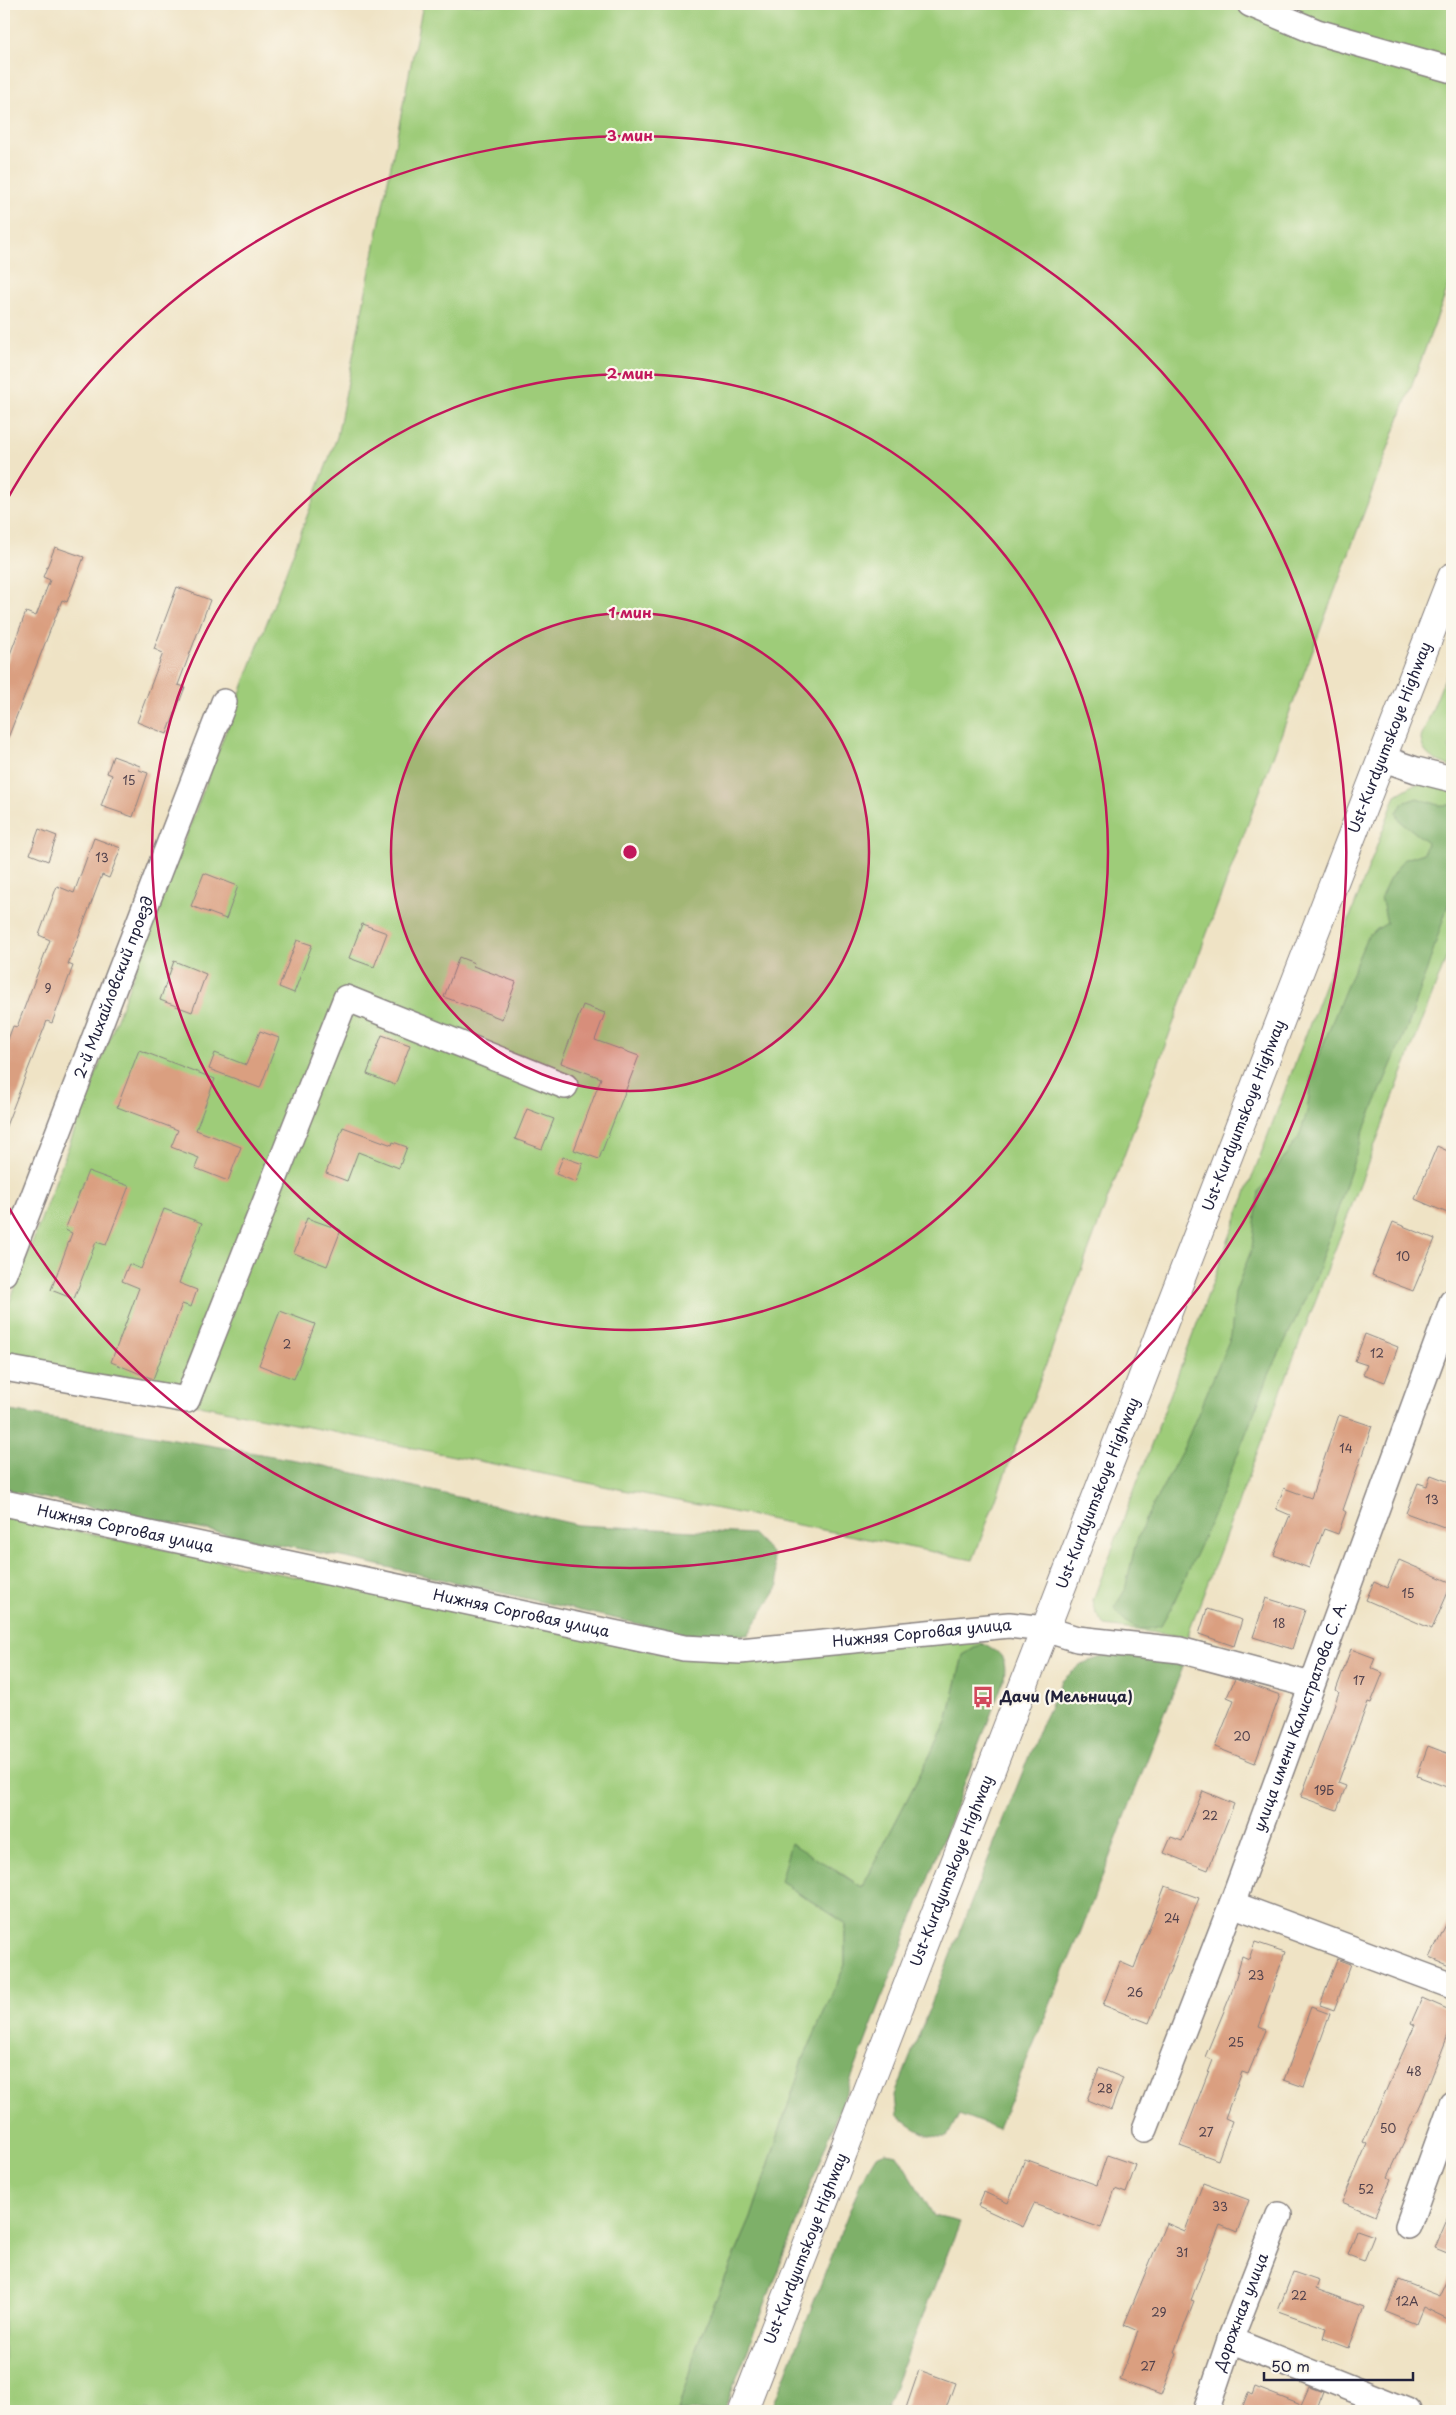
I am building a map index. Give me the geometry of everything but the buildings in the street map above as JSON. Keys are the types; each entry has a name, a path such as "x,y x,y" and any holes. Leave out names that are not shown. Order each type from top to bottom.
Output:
{"main road":[{"name":"Ust-Kurdyumskoye Highway","path":"743,2411 1452,577"}],"street":[{"path":"1250,4 1317,32 1452,70"},
{"name":"2-й Михайловский проезд","path":"4,1273 224,702"},
{"path":"1381,758 1416,770 1452,779"},
{"path":"4,1368 187,1400 346,998 566,1086"},
{"name":"улица имени Калистратова С. А.","path":"1146,2129 1232,1904 1452,1302"},
{"name":"Нижняя Сорговая улица","path":"4,1503 684,1648 740,1651 1009,1625 1046,1629 1077,1639 1180,1650 1311,1685"},
{"path":"1232,1904 1452,1986"},
{"path":"1408,2226 1452,2104"},
{"name":"Дорожная улица","path":"1206,2411 1230,2340 1279,2215"},
{"path":"1230,2340 1408,2411"}],"green space":[{"path":"423,4 1452,4 1452,277 973,1560 204,1406 4,1370 4,1317 337,437"},
{"path":"1452,660 1452,743 1449,747 1452,753 1452,767 1427,754 1421,738"},
{"path":"1430,784 1452,790 1452,943 1187,1637 1105,1626 1096,1614 1093,1600 1396,795 1413,785"},
{"path":"1417,798 1439,805 1452,805 1452,893 1411,1018 1365,1127 1316,1276 1269,1375 1218,1504 1174,1603 1161,1626 1139,1629 1129,1624 1114,1608 1125,1590 1135,1546 1145,1520 1183,1449 1231,1336 1235,1292 1252,1248 1259,1191 1299,1137 1307,1112 1312,1072 1356,963 1368,935 1387,923 1381,897 1389,880 1403,860 1424,853 1427,842 1399,820 1397,812 1403,803"},
{"path":"4,1410 307,1462 578,1525 753,1534 772,1554 779,1585 748,1635 683,1634 356,1560 4,1490"},
{"path":"4,1516 679,1657 974,1640 983,1643 963,1655 947,1722 862,1887 830,1866 780,1881 845,1923 845,1965 803,2060 751,2218 699,2339 678,2411 4,2411"},
{"path":"983,1643 1002,1657 1005,1666 1004,1680 724,2411 678,2411 699,2339 751,2218 803,2060 845,1965 845,1923 780,1881 791,1843 862,1887 947,1722 963,1655"},
{"path":"1119,1651 1186,1659 1081,1931 998,2129 959,2114 947,2137 927,2134 914,2128 897,2115 895,2095 1042,1723 1062,1681 1081,1664"},
{"path":"886,2152 897,2154 934,2216 960,2222 885,2411 771,2411 862,2179 876,2156"}],"place":[{"name":"Дачи (Мельница)","path":"983,1697"}]}
